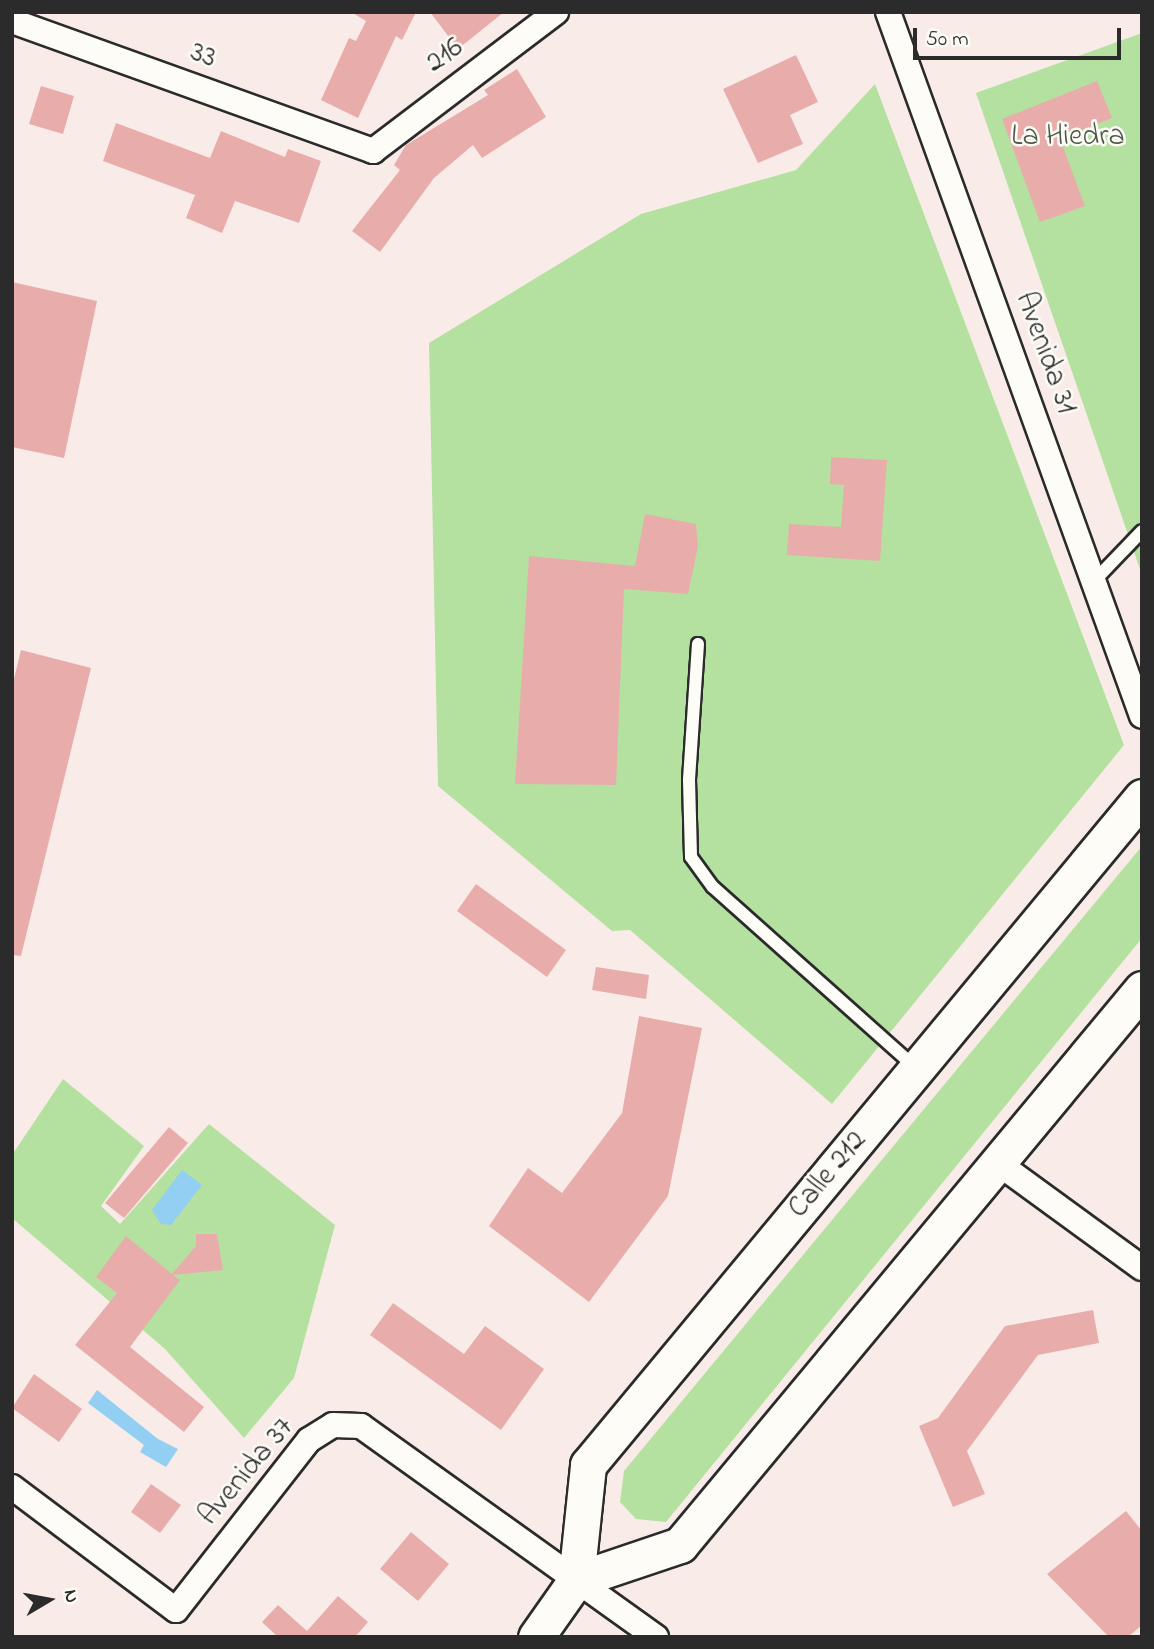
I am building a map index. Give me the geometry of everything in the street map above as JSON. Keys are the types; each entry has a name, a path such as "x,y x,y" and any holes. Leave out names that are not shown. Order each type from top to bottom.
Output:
{"street":[{"name":"216","path":"373,151 556,12"},
{"name":"Avenida 31","path":"888,12 1096,579 1142,716"},
{"name":"33","path":"12,21 373,151"},
{"name":"Calle 212","path":"536,1637 576,1580 588,1465 1142,797"},
{"path":"576,1580 680,1545 1142,989"},
{"path":"998,1163 1142,1268"},
{"name":"Avenida 37","path":"12,1487 176,1610 309,1440 333,1425 361,1426 656,1637"}],"lane":[{"path":"1096,579 1142,531"},
{"path":"698,644 689,780 691,857 713,887 917,1069"}],"green space":[{"name":"La Hiedra","path":"1142,33 1142,575 976,93"},
{"path":"875,84 1124,745 832,1104 630,930 612,931 438,786 429,343 641,214 796,170"},
{"path":"1142,846 1142,938 666,1522 636,1519 620,1502 624,1471"},
{"path":"63,1079 144,1146 101,1206 120,1224 209,1124 335,1225 294,1378 244,1438 165,1349 12,1218 12,1155"}],"water":[{"path":"182,1170 202,1185 171,1225 161,1224 152,1210"},
{"path":"97,1390 158,1439 178,1449 166,1467 140,1452 144,1445 88,1403"}],"building":[{"path":"351,12 416,12 402,40 396,36 358,118 321,100 349,38 356,41 366,21"},
{"path":"430,12 504,12 458,49"},
{"path":"796,55 818,102 790,115 803,144 758,163 723,89"},
{"path":"517,69 546,117 482,158 473,145 434,178 380,252 352,231 400,170 394,165 406,145 488,95 484,90"},
{"path":"1097,81 1112,118 1060,139 1085,206 1040,222 1002,119"},
{"path":"41,86 74,96 63,134 29,124"},
{"path":"116,123 210,158 221,131 285,157 288,149 321,161 299,223 235,201 222,233 186,218 195,195 103,161"},
{"path":"12,282 97,301 64,458 12,447"},
{"path":"831,457 887,460 880,561 787,555 789,524 841,527 844,485 830,484"},
{"path":"645,514 696,524 698,546 688,594 624,589 616,785 515,784 529,556 635,566"},
{"path":"21,650 91,668 21,956 12,955 12,687"},
{"path":"476,884 566,950 547,977 457,911"},
{"path":"596,967 649,975 646,999 592,990"},
{"path":"639,1016 702,1028 668,1196 589,1302 489,1226 528,1168 562,1193 622,1113"},
{"path":"169,1127 188,1143 124,1218 105,1203"},
{"path":"196,1234 217,1234 223,1270 173,1275 180,1280 130,1347 204,1407 184,1432 75,1345 117,1293 96,1277 126,1236 172,1274 196,1246"},
{"path":"393,1303 464,1354 485,1326 544,1369 501,1430 370,1335"},
{"path":"1093,1310 1099,1343 1038,1355 967,1451 985,1494 953,1507 919,1426 938,1418 1005,1326"},
{"path":"34,1374 82,1409 59,1442 12,1408"},
{"path":"151,1484 181,1505 160,1533 131,1512"},
{"path":"1126,1511 1142,1531 1142,1625 1128,1637 1109,1637 1047,1574"},
{"path":"411,1532 449,1564 418,1601 380,1569"},
{"path":"338,1596 368,1622 355,1637 278,1637 262,1622 278,1605 307,1631"}]}
